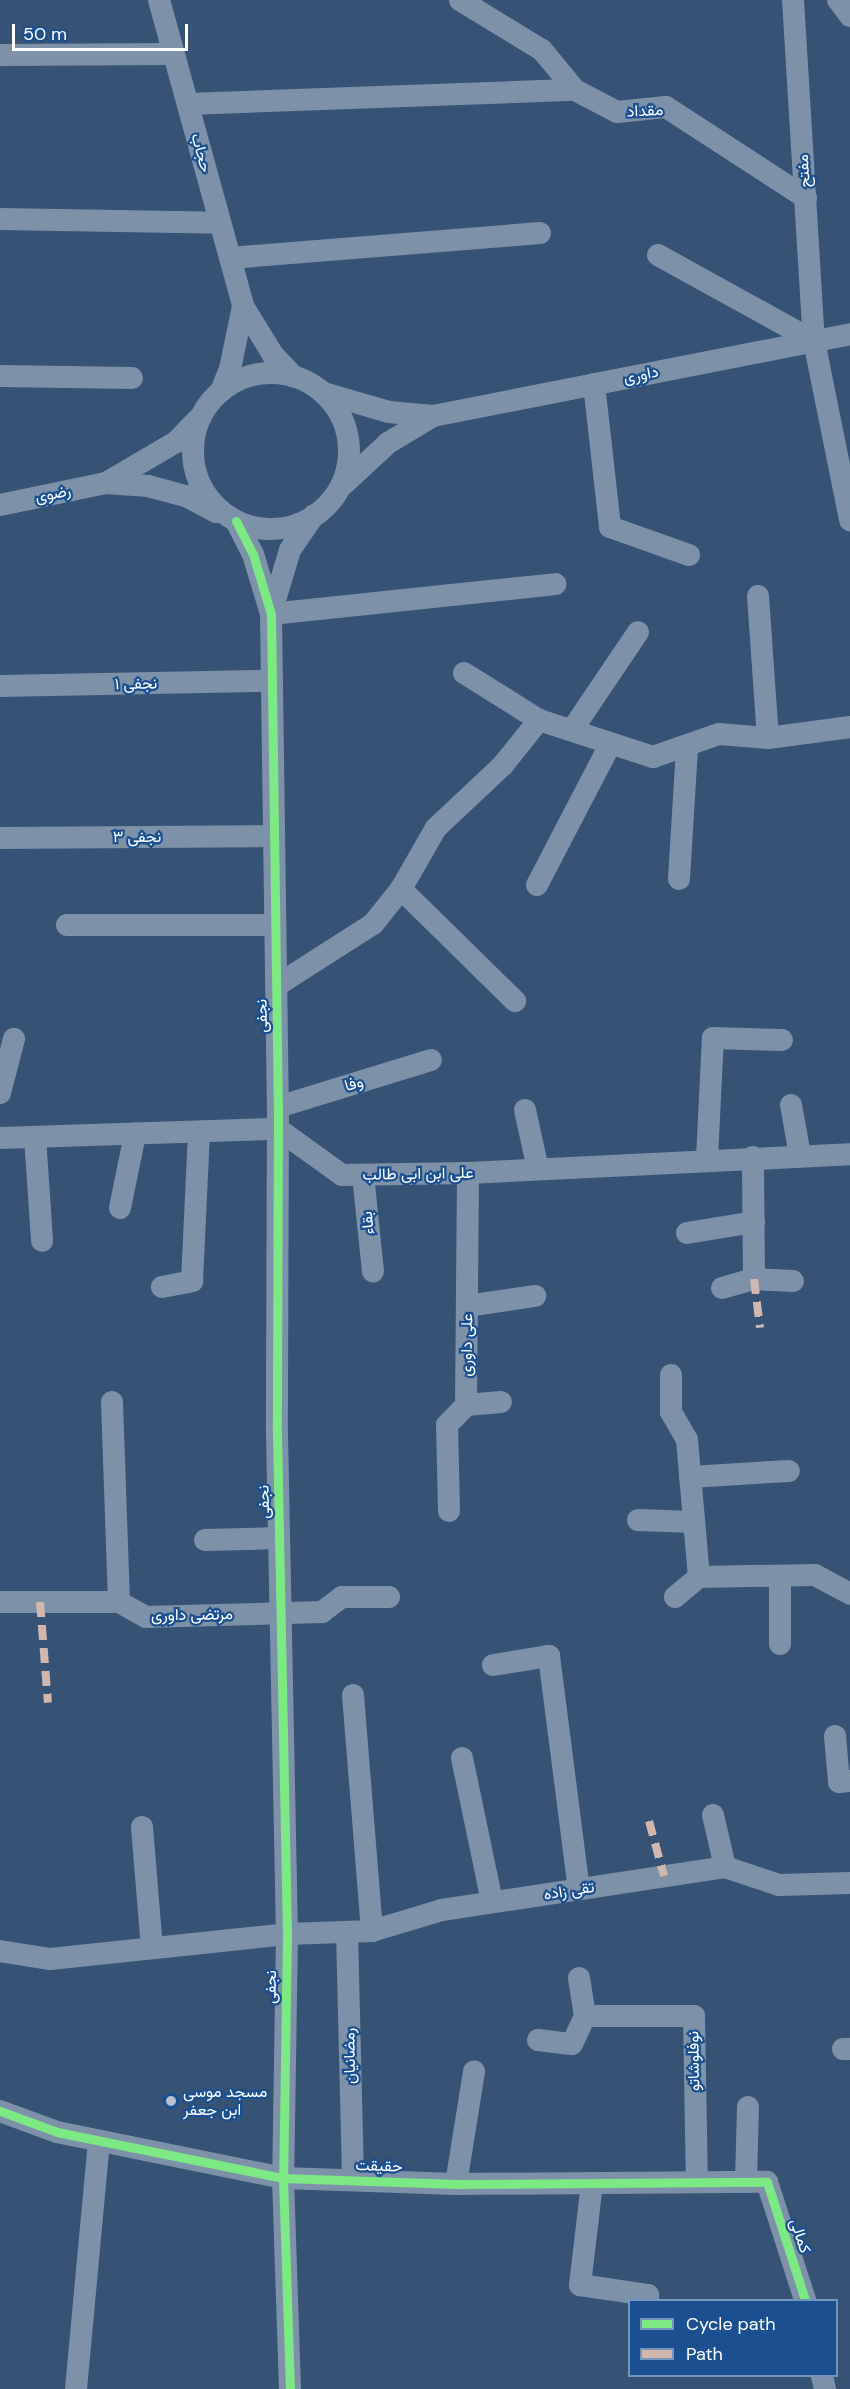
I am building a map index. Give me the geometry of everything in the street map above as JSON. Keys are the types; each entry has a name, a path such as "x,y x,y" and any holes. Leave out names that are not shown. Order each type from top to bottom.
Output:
{"street":[{"name":"حجاب","path":"159,0 243,306"},
{"name":"مقداد","path":"460,0 542,50 575,90 616,112 666,107 806,198"},
{"name":"مفتح","path":"793,0 814,341 850,520"},
{"path":"838,0 850,16"},
{"path":"0,55 174,54"},
{"path":"188,104 575,90"},
{"path":"0,219 220,223"},
{"path":"230,258 540,233"},
{"path":"658,255 814,341"},
{"path":"243,306 273,355 294,377"},
{"path":"106,483 176,442 221,391 230,369 243,306"},
{"name":"داوری","path":"433,416 850,334"},
{"path":"221,391 251,375 278,372 294,377 324,393 389,412 433,416"},
{"path":"0,376 132,378"},
{"path":"594,384 610,528 689,555"},
{"path":"324,393 339,413 349,437 349,465 339,488"},
{"path":"202,414 192,451 196,476 209,499 232,519 253,554 271,614"},
{"path":"271,614 290,550 315,515 339,488 388,442 433,416"},
{"path":"106,483 148,486 186,495 232,519 278,529 315,515"},
{"name":"رضوی","path":"0,505 106,483"},
{"path":"271,614 555,584"},
{"path":"758,597 768,738"},
{"name":"نجفی","path":"271,614 278,1118 279,1538 287,1934 283,2178 290,2389"},
{"path":"572,730 638,632"},
{"path":"464,673 539,720 653,758 687,748 719,734 768,738 850,727"},
{"name":"نجفی ۱","path":"0,686 272,681"},
{"path":"276,986 373,924 401,889 436,828 503,765 539,720"},
{"path":"537,885 610,745"},
{"path":"679,879 687,748"},
{"name":"نجفی ۳","path":"0,838 274,836"},
{"path":"401,889 515,1001"},
{"path":"67,925 275,925"},
{"path":"707,1159 713,1038 782,1040"},
{"path":"0,1093 14,1039"},
{"name":"وفا","path":"278,1118 430,1060"},
{"path":"791,1105 800,1155"},
{"path":"525,1110 538,1169"},
{"path":"0,1138 199,1132 278,1118"},
{"name":"علی ابن ابی طالب","path":"278,1118 342,1175 468,1173 707,1159 850,1154"},
{"path":"162,1287 192,1281 199,1132"},
{"path":"120,1208 135,1134"},
{"path":"35,1137 42,1241"},
{"path":"753,1157 754,1279"},
{"name":"علی داوری","path":"466,1405 468,1173"},
{"name":"بقاء","path":"363,1175 373,1271"},
{"path":"687,1233 753,1222"},
{"path":"722,1288 754,1279 793,1281"},
{"path":"467,1306 535,1296"},
{"path":"671,1375 671,1412 687,1440 699,1577"},
{"path":"112,1402 119,1602"},
{"path":"449,1511 447,1425 466,1405 501,1402"},
{"path":"690,1477 789,1471"},
{"path":"638,1520 694,1522"},
{"path":"205,1540 279,1538"},
{"path":"675,1597 699,1577 815,1575 850,1594"},
{"path":"780,1576 780,1644"},
{"name":"مرتضی داوری","path":"0,1602 119,1602 146,1617 322,1612 342,1597 389,1597"},
{"path":"493,1665 549,1656 579,1889"},
{"path":"354,1695 372,1931"},
{"path":"835,1736 839,1782 850,1781"},
{"path":"462,1758 492,1902"},
{"path":"713,1815 725,1867"},
{"path":"142,1827 152,1948"},
{"name":"تقی زاده","path":"0,1951 50,1959 287,1934 372,1931 442,1910 725,1867 779,1884 850,1883"},
{"name":"رمضانیان","path":"347,1932 352,2180"},
{"path":"538,2040 572,2044 585,2016 579,1978"},
{"name":"نوفلوشاتو","path":"585,2016 694,2016 697,2182"},
{"path":"456,2184 474,2071"},
{"name":"کمالی","path":"748,2107 756,2182 804,2299"},
{"name":"حقیقت","path":"0,2110 57,2132 283,2178 456,2184 756,2182"},
{"path":"76,2389 99,2141"},
{"path":"592,2183 580,2285 648,2295 648,2299"}],"marked path":[{"path":"754,1279 760,1328"},
{"path":"40,1602 48,1703"},
{"path":"649,1821 664,1876"}],"cycle path":[{"path":"236,521 253,554 271,614 278,1107 277,1433 287,1934 283,2178 290,2389"},
{"path":"0,2111 57,2132 283,2178 456,2184 767,2182 805,2299"}],"place":[{"name":"مسجد موسی ابن جعفر","path":"171,2101"}]}
